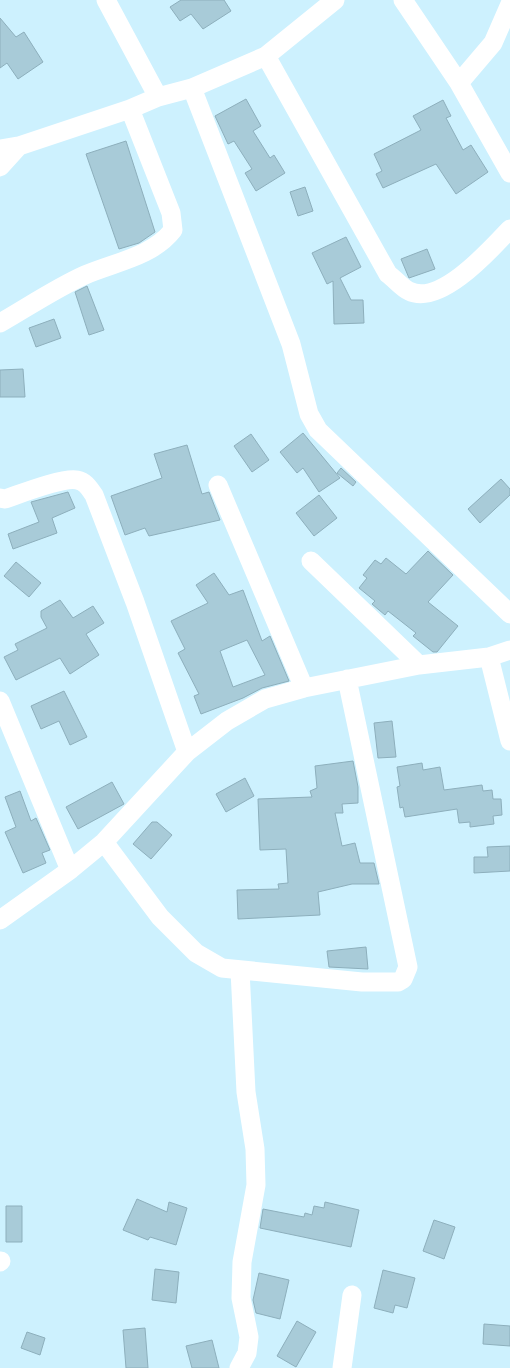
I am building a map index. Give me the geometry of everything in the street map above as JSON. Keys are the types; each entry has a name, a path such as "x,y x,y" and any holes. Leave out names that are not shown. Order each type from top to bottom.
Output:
{"street":[{"path":"106,0 158,97"},
{"path":"0,149 19,146 130,109 158,97 192,88 266,56 335,0"},
{"path":"403,0 459,83 510,174"},
{"path":"459,83 493,43 510,4"},
{"path":"266,56 388,274 410,292 428,294 468,273 510,229"},
{"path":"192,88 291,344 309,414 318,430 510,614"},
{"path":"0,323 84,276 143,253 165,240 173,230 171,213 130,109"},
{"path":"0,167 19,146"},
{"path":"0,498 5,499 39,487 75,479 86,484 94,495 128,584 187,752"},
{"path":"218,485 304,688"},
{"path":"311,561 419,665"},
{"path":"0,920 70,870 104,842 187,752 227,721 265,699 347,679 419,665 489,657 510,650"},
{"path":"489,657 510,741"},
{"path":"104,842 160,917 196,953 222,968 362,982 398,982 406,975 408,967 347,679"},
{"path":"0,701 70,870"},
{"path":"239,1368 247,1353 249,1337 241,1298 242,1262 256,1185 255,1149 246,1092 240,970"},
{"path":"342,1368 352,1295"}],"building":[{"path":"181,0 224,0 231,11 203,29 191,14 180,21 170,7"},
{"path":"0,18 16,37 24,32 43,62 18,79 7,63 0,68"},
{"path":"246,99 261,126 253,131 270,158 274,155 285,173 256,191 245,173 252,169 234,141 228,144 215,116"},
{"path":"443,100 451,116 446,118 463,150 471,145 488,172 456,194 436,164 383,188 376,174 382,171 374,154 421,130 413,116"},
{"path":"126,141 155,232 139,243 119,249 86,154"},
{"path":"305,187 313,211 298,216 290,192"},
{"path":"346,237 361,267 340,278 351,300 363,300 364,323 334,324 333,281 327,284 312,253"},
{"path":"427,249 435,269 409,278 401,259"},
{"path":"87,286 104,330 89,335 75,292"},
{"path":"54,319 61,338 36,347 29,328"},
{"path":"23,369 25,397 0,397 0,370"},
{"path":"303,433 340,478 319,492 303,468 297,473 280,452"},
{"path":"251,434 269,460 252,472 234,446"},
{"path":"187,445 202,494 209,492 220,520 149,536 145,528 125,535 111,496 162,478 154,454"},
{"path":"341,468 356,482 353,486 337,473"},
{"path":"501,479 510,489 510,495 480,523 468,509"},
{"path":"68,492 75,508 52,518 57,533 13,549 8,534 39,522 31,502"},
{"path":"319,495 337,518 314,536 296,513"},
{"path":"428,551 453,575 428,602 458,626 437,652 433,652 413,636 416,633 388,611 385,615 372,604 375,601 359,588 367,578 363,575 375,560 381,564 386,558 406,574"},
{"path":"16,562 41,583 29,597 4,576"},
{"path":"214,573 229,595 243,590 262,641 270,636 289,681 262,688 243,698 201,714 194,696 199,694 178,653 185,649 171,621 208,603 196,585","holes":["247,640 265,675 233,687 220,651"]},
{"path":"60,600 73,618 93,606 104,623 86,634 99,655 70,674 60,658 16,680 4,657 18,650 15,644 47,628 41,617 41,611"},
{"path":"64,691 87,737 70,745 59,721 41,729 31,706"},
{"path":"392,721 396,757 378,758 374,723"},
{"path":"353,761 358,787 358,803 342,804 343,813 335,813 342,846 355,843 360,863 374,863 379,884 352,884 318,892 320,915 238,919 237,890 279,889 278,884 288,883 286,849 260,850 258,799 312,797 310,791 317,788 315,766"},
{"path":"422,763 423,770 440,767 444,790 482,785 483,791 492,790 493,799 501,799 502,815 493,816 494,824 470,827 470,822 459,823 457,809 405,817 403,807 400,808 397,787 400,786 397,767"},
{"path":"245,778 254,796 226,812 216,794"},
{"path":"112,782 124,804 78,829 66,807"},
{"path":"20,791 31,821 36,818 50,850 42,853 46,863 23,873 5,832 16,827 5,797"},
{"path":"152,822 157,822 172,835 151,859 133,844"},
{"path":"510,846 510,871 474,873 474,857 488,857 487,847"},
{"path":"366,947 368,969 329,967 327,951"},
{"path":"137,1199 167,1212 169,1202 187,1208 176,1245 150,1237 148,1240 123,1230"},
{"path":"325,1202 359,1210 351,1247 260,1228 263,1209 304,1217 305,1213 312,1215 314,1206 324,1208"},
{"path":"6,1206 22,1206 22,1242 6,1242"},
{"path":"434,1220 455,1227 444,1259 423,1251"},
{"path":"155,1269 179,1272 176,1303 152,1300"},
{"path":"383,1270 415,1278 407,1308 395,1305 393,1313 374,1308"},
{"path":"259,1273 289,1280 280,1319 256,1313 253,1300"},
{"path":"297,1321 316,1332 296,1367 277,1356"},
{"path":"484,1324 510,1326 510,1346 483,1344"},
{"path":"145,1328 148,1368 126,1368 123,1330"},
{"path":"27,1332 45,1338 40,1355 21,1348"},
{"path":"212,1340 219,1368 192,1368 186,1346"}]}
